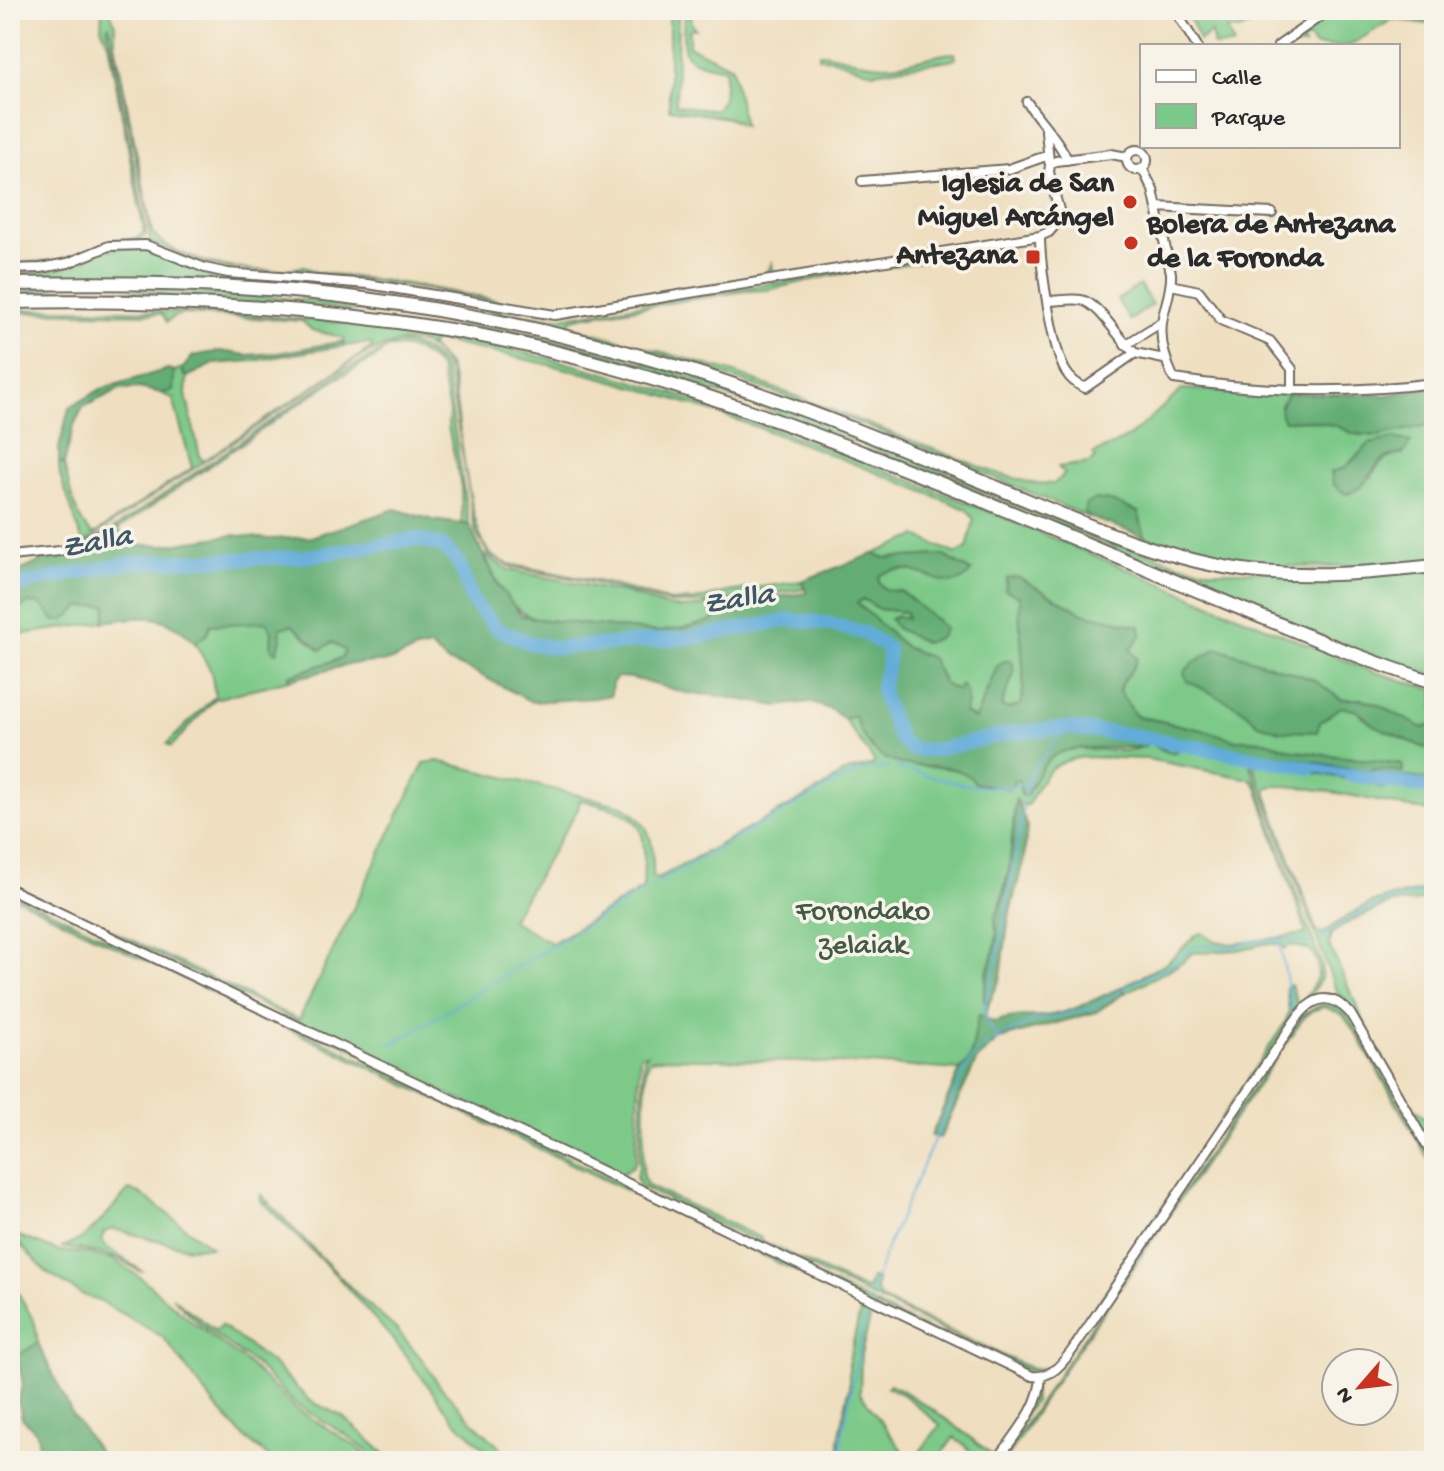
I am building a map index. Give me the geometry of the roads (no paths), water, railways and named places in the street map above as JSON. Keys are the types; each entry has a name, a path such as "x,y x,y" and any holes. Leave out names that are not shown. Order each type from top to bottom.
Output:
{"highway":[{"path":"10,284 233,287 354,297 457,313 544,331 688,370 794,406 1092,527 1174,556 1217,566 1284,574 1359,574 1434,566"},
{"path":"10,302 231,305 355,316 453,331 610,367 773,419 883,460 1343,651 1434,682"}],"street":[{"path":"1175,10 1196,44"},
{"path":"1281,44 1325,13"},
{"path":"1027,102 1046,130 1062,146 1067,160"},
{"path":"10,269 68,263 109,246 146,245 216,271 368,284 555,315 1040,236 1049,232 1061,218 1049,172 1046,130"},
{"path":"1145,154 1152,148"},
{"path":"1127,157 1135,150 1145,154"},
{"path":"862,181 1009,169 1111,154 1127,157"},
{"path":"1127,157 1129,166 1138,170 1147,162 1145,154"},
{"path":"1142,168 1153,190 1171,285 1162,322 1164,359 1174,379 1216,385 1315,391 1434,383"},
{"path":"1157,207 1272,213"},
{"path":"1040,236 1040,255 1057,352 1075,384 1085,388 1135,353"},
{"path":"1171,285 1199,291 1221,320 1270,341 1292,369 1292,389"},
{"path":"1048,301 1082,300 1095,307 1135,353 1164,359"},
{"path":"1125,345 1162,322"},
{"path":"10,556 60,551 86,543"},
{"path":"10,889 1032,1376 1048,1375 1060,1367 1286,1034 1311,1003 1326,999 1336,1001 1350,1013 1434,1158"},
{"path":"997,1461 1034,1406 1041,1389 1041,1376"}],"water":[{"path":"1292,758 1373,773 1367,783 1290,768"}],"waterway":[{"name":"Zalla","path":"10,590 24,584 133,562 303,557 416,539 443,546 459,563 472,600 497,629 530,643 557,648 689,638 789,620 826,623 864,633 888,648 883,696 899,738 912,749 935,750 1011,733 1066,728 1131,735 1310,768"},
{"path":"1024,797 1031,772 1066,728"},
{"path":"651,886 835,783 860,771 889,767"},
{"path":"896,767 980,786 1028,783"},
{"name":"Zalla","path":"1350,775 1434,789"},
{"path":"871,1293 888,1245 968,1063 980,1048 998,1038 985,1016 985,1004 996,965 1024,806"},
{"path":"391,1045 645,889"},
{"path":"1320,939 1376,906 1434,890"},
{"path":"999,1037 1035,1021 1090,1009 1142,978 1174,964 1191,948 1205,945 1230,947 1279,939 1310,943"},
{"path":"1279,940 1293,1014"},
{"path":"840,1461 842,1434 868,1303"}],"place":[{"name":"Iglesia de San Miguel Arcángel","path":"1130,202"},
{"name":"Bolera de Antezana de la Foronda","path":"1131,243"},
{"name":"Antezana","path":"1033,257"}],"park label":[{"name":"Forondako zelaiak","path":"863,930"}]}
